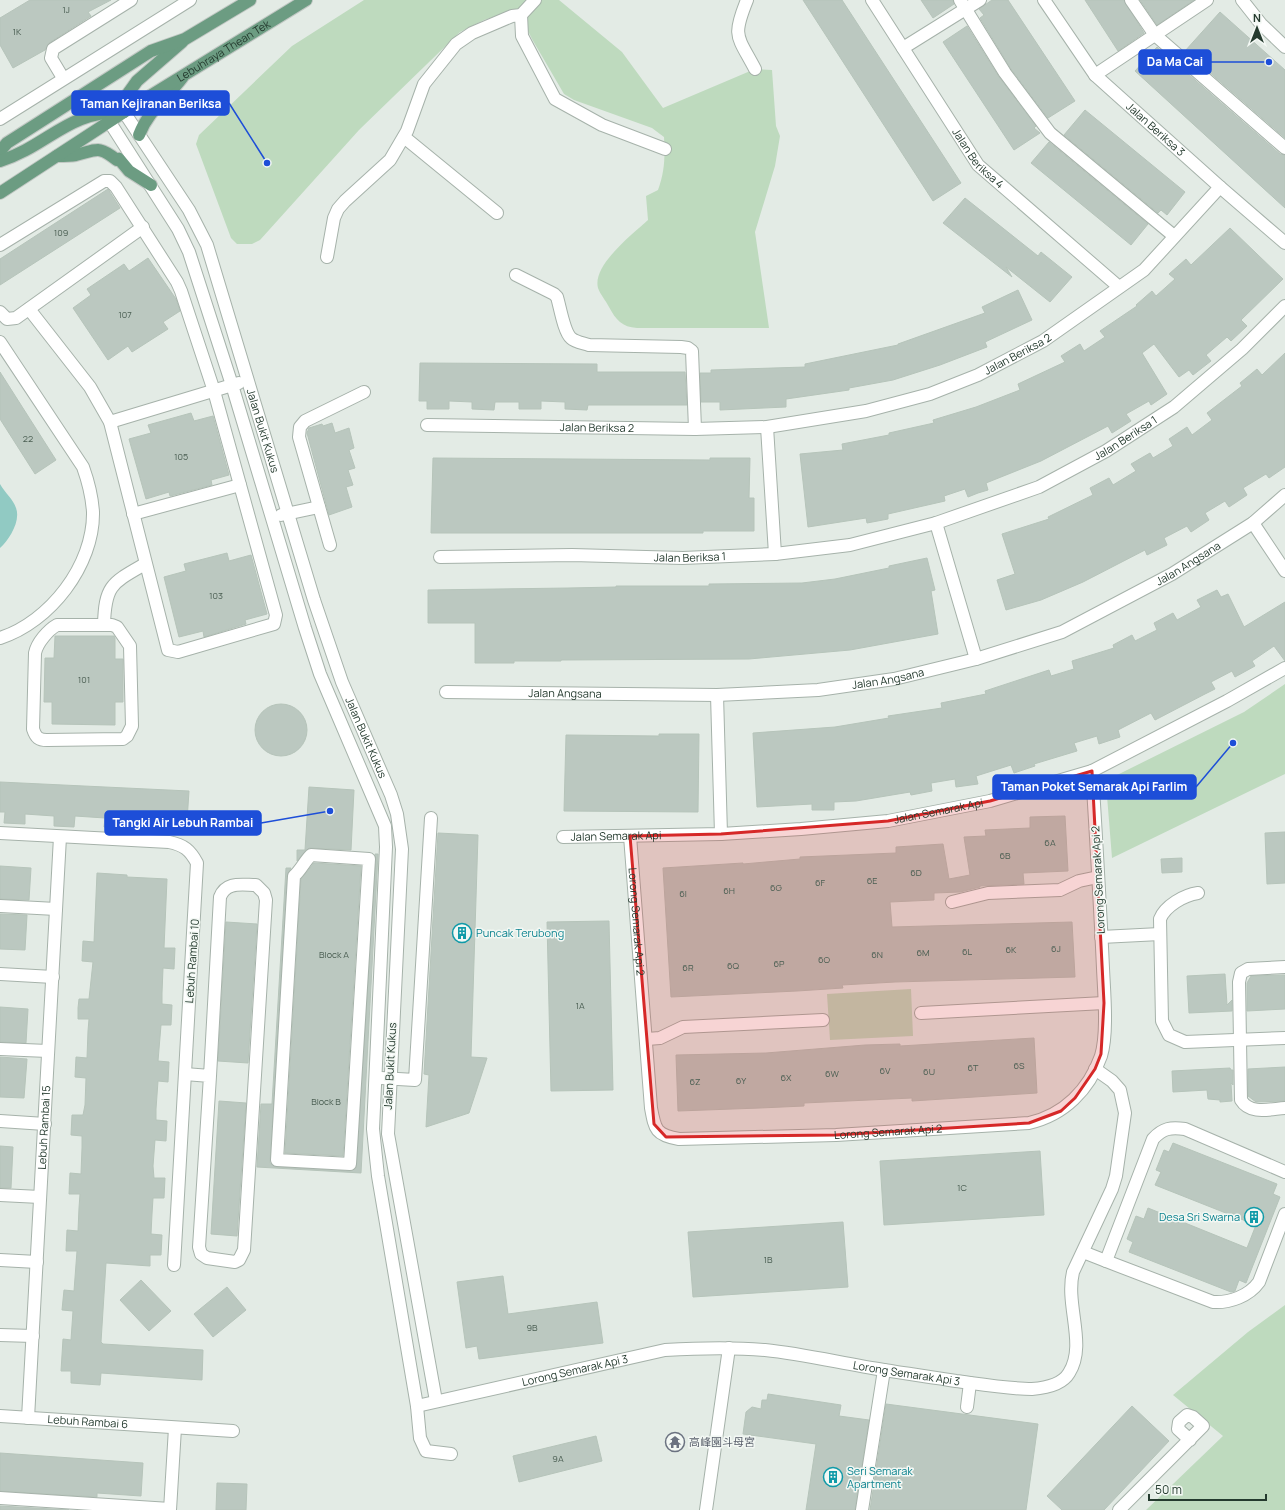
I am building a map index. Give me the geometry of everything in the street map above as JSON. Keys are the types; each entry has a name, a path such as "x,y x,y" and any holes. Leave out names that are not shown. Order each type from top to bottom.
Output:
{"main road":[{"path":"0,161 18,155 81,118 101,112 116,115 137,82 185,39 250,0"},
{"name":"Lebuhraya Thean Tek","path":"0,193 116,115 306,0"},
{"path":"0,151 7,143 151,50 185,39"},
{"path":"139,135 150,113 171,94 185,74"},
{"path":"56,156 77,154 88,150 106,151 117,160 119,159 129,171 151,185"}],"street":[{"path":"63,78 51,58 53,49 132,0"},
{"path":"0,119 63,78 190,0"},
{"path":"327,257 334,218 338,209 390,160 404,137 424,84 456,44 472,33 512,16 521,15 535,0"},
{"path":"747,0 737,27 737,35 755,69"},
{"name":"Jalan Beriksa 4","path":"872,0 978,165 1120,287"},
{"path":"903,48 963,4 980,0"},
{"name":"Jalan Beriksa 3","path":"1044,0 1095,76 1220,188 1285,243"},
{"path":"1131,0 1155,36 1285,148"},
{"path":"1095,76 1207,0"},
{"path":"1242,0 1261,24 1285,48"},
{"path":"963,4 1005,73 1050,133 1174,236"},
{"path":"521,15 522,36 555,99 602,125 665,149"},
{"name":"Jalan Bukit Kukus","path":"116,115 139,135 201,230 207,245 288,514 342,682 392,795 400,829 402,849 389,1078 388,1134 436,1401"},
{"name":"Jalan Bukit Kukus","path":"116,115 151,185 178,228 189,252 232,385 304,628 320,674 385,826 386,847 373,1129 378,1176 417,1406 420,1438 426,1451 451,1454"},
{"path":"404,137 498,213"},
{"path":"0,245 107,180 116,187 177,282 214,391 276,615 274,624 173,653 166,646 110,422 90,386 29,309"},
{"name":"Jalan Beriksa 2","path":"427,425 695,429 766,427 866,411 930,394 978,375 1043,341 1144,270 1220,188"},
{"path":"0,312 3,317 11,320 29,309 142,227"},
{"path":"516,275 554,294 557,297 566,332 570,337 578,342 589,345 681,347 688,348 692,351 695,429"},
{"name":"Jalan Beriksa 1","path":"440,557 572,555 683,558 775,554 850,545 936,523 1039,487 1106,451 1174,407 1242,349 1285,306"},
{"path":"0,342 83,467 89,484 93,513 91,534 74,576 59,596 39,616 19,630 0,638"},
{"path":"110,422 248,381"},
{"path":"330,545 299,437 300,427 305,421 364,392"},
{"path":"766,427 775,554"},
{"path":"133,514 240,485"},
{"name":"Jalan Angsana","path":"446,692 717,695 818,690 894,679 976,659 1062,632 1172,574 1253,523 1285,495"},
{"path":"272,518 319,507"},
{"path":"936,523 976,659"},
{"path":"1253,523 1285,571"},
{"path":"104,625 104,603 107,593 121,578 145,564"},
{"path":"57,625 104,625 112,625 117,627 130,646 130,731 127,736 117,740 40,740 36,736 33,729 36,648 52,628 57,625"},
{"name":"Jalan Semarak Api","path":"563,837 721,834 888,820 990,801 1092,771 1227,701 1285,668"},
{"path":"717,695 721,834"},
{"name":"Lorong Semarak Api 2","path":"630,836 654,1124 658,1132 662,1135 679,1139 836,1135 1029,1123 1046,1119 1061,1111 1075,1098 1095,1069 1101,1054 1104,1003 1092,771"},
{"path":"376,1079 389,1078 415,1080 431,818"},
{"name":"Lebuh Rambai 10","path":"0,833 169,842 183,845 192,852 198,863 174,1265"},
{"name":"Lebuh Rambai 15","path":"28,1418 60,837"},
{"path":"311,855 369,859 358,1044 350,1164 277,1160 294,876 301,870 304,861 311,855"},
{"path":"952,902 988,893 1060,890 1079,881 1098,877"},
{"path":"228,886 256,886 264,893 266,900 244,1250 239,1260 235,1262 207,1258 201,1254 199,1247 210,1076 220,897 222,892 228,886"},
{"path":"1198,893 1187,894 1162,913 1160,919 1162,1021 1169,1035 1185,1042 1285,1038"},
{"path":"0,906 56,909"},
{"path":"1101,937 1160,934"},
{"path":"1285,967 1248,969 1241,973 1239,982 1241,1100 1245,1106 1254,1110 1285,1108"},
{"path":"0,974 53,977"},
{"path":"921,1013 1104,1003"},
{"path":"647,1039 660,1038 683,1027 822,1020"},
{"path":"358,1030 378,1031"},
{"path":"358,1044 377,1044"},
{"path":"0,1049 48,1051"},
{"name":"Lorong Semarak Api 3","path":"417,1406 665,1350 702,1347 802,1355 884,1370 970,1383 1031,1389 1055,1385 1069,1374 1076,1359 1076,1339 1069,1294 1070,1282 1073,1272 1112,1189 1116,1176 1125,1113 1120,1090 1112,1081 1095,1069"},
{"path":"185,1074 210,1076"},
{"path":"0,1121 45,1124"},
{"path":"1106,1261 1153,1139 1159,1132 1167,1128 1185,1129 1285,1172"},
{"path":"0,1195 40,1197"},
{"path":"1083,1252 1213,1302 1221,1302 1246,1295 1253,1290 1259,1282 1285,1214"},
{"path":"0,1260 37,1262"},
{"path":"0,1335 33,1336"},
{"path":"706,1510 728,1348"},
{"path":"862,1510 884,1370"},
{"path":"967,1407 970,1383"},
{"name":"Lebuh Rambai 6","path":"0,1416 233,1431"},
{"path":"0,1498 170,1509 175,1428"},
{"path":"1119,1510 1190,1440"}],"highlighted area":[{"path":"1092,771 1104,1003 1101,1054 1095,1069 1075,1098 1061,1111 1029,1123 836,1135 666,1137 654,1124 651,1108 630,836 721,834 888,821 990,801"}],"green space":[{"path":"364,0 559,0 622,52 663,108 755,69 772,70 776,126 780,136 775,166 755,232 769,328 637,328 623,324 614,316 598,288 598,279 607,260 648,220 646,196 658,190 664,164 664,137 652,128 574,100 564,94 532,39 517,9 484,20 460,32 359,130 260,240 252,244 237,244 231,238 196,144 199,135 292,46"},
{"path":"1285,684 1285,774 1112,858 1107,796 1113,777 1244,712"},
{"path":"911,989 913,1036 830,1040 827,994"},
{"path":"1285,1305 1285,1510 1146,1510 1223,1436 1173,1395 1248,1332"}],"water":[{"path":"0,484 16,508 17,519 13,530 0,548"}],"building":[{"path":"30,0 111,0 88,12 91,16 49,43 45,50 13,68 0,45 0,18"},
{"path":"803,0 842,0 961,183 933,201"},
{"path":"921,0 953,0 954,4 933,18"},
{"path":"992,0 1008,0 1075,101 1048,118 1011,69 980,18 984,15 979,9"},
{"path":"1085,0 1124,0 1144,33 1118,51"},
{"path":"1140,0 1194,0 1157,25"},
{"path":"1220,12 1285,70 1285,138 1185,51"},
{"path":"967,26 999,77 1036,126 1034,128 1040,133 1014,150 943,42"},
{"path":"1157,47 1280,154 1285,155 1285,208 1135,71"},
{"path":"1085,110 1185,192 1167,215 1161,210 1158,213 1064,135"},
{"path":"1049,142 1148,224 1131,245 1031,163"},
{"path":"108,189 120,208 0,285 0,259"},
{"path":"965,198 1038,256 1041,252 1072,277 1050,302 1006,267 1012,277 943,223"},
{"path":"1230,228 1283,279 1241,320 1247,326 1231,341 1227,337 1206,355 1211,361 1193,375 1189,370 1179,377 1154,344 1142,353 1167,394 1151,405 1149,401 1126,414 1131,421 1112,433 1108,426 1041,461 986,483 988,490 968,497 965,489 944,496 945,501 888,514 888,519 867,523 866,518 808,527 800,454 843,450 842,444 889,435 889,433 934,423 933,420 976,407 1020,390 1018,384 1065,362 1061,356 1080,344 1084,351 1105,337 1100,331 1137,306 1136,305 1152,291 1156,296 1175,279 1169,274 1186,259 1191,265"},
{"path":"148,258 176,299 180,311 163,322 168,329 132,352 128,346 108,360 73,308 91,295 87,289 124,264 129,271"},
{"path":"1018,290 1032,320 985,342 987,347 940,365 893,380 849,388 849,390 786,399 786,407 720,410 720,402 701,402 700,373 711,373 711,370 805,367 805,364 898,345 985,313 982,307"},
{"path":"1285,353 1285,467 1269,478 1266,474 1243,488 1247,495 1229,507 1225,501 1205,513 1209,520 1191,532 1187,526 1164,538 1167,545 1147,555 1145,550 1083,582 1041,600 1006,610 997,580 1015,574 1002,534 1049,519 1048,517 1093,495 1090,488 1109,478 1113,485 1136,471 1131,464 1150,453 1153,458 1173,446 1169,439 1187,427 1192,435 1212,420 1207,413 1242,386 1240,383 1257,369 1262,375"},
{"path":"420,363 597,364 597,372 685,372 687,405 588,405 587,410 565,409 565,402 541,401 541,409 519,409 519,402 495,402 494,410 472,409 472,402 449,401 449,409 427,409 427,401 419,401"},
{"path":"0,372 56,460 35,474 0,419"},
{"path":"191,413 194,421 213,416 229,475 211,480 212,485 170,496 169,492 146,499 129,439 151,433 148,425"},
{"path":"332,423 335,433 349,428 354,448 349,450 355,468 348,470 353,485 346,487 352,507 329,515 307,433 309,428"},
{"path":"433,458 710,460 710,458 750,458 749,498 754,498 754,531 703,531 703,533 431,533"},
{"path":"227,553 229,561 251,555 267,614 245,620 246,624 204,637 203,631 179,637 164,577 186,571 184,564"},
{"path":"927,558 935,590 931,591 938,634 850,650 749,659 561,660 514,661 514,663 475,663 475,623 428,623 428,590 616,586 709,586 709,584 802,583 835,579 889,568 889,566"},
{"path":"1217,590 1221,597 1228,594 1244,627 1285,602 1285,661 1274,646 1252,661 1255,666 1235,677 1232,671 1211,682 1215,689 1155,720 1151,713 1118,730 1120,737 1099,744 1097,736 1074,743 1077,751 1034,764 1035,766 1014,773 1011,765 976,776 978,784 956,787 955,779 931,783 932,791 911,795 910,792 856,801 834,802 834,810 812,810 812,804 757,807 753,733 835,727 889,718 888,716 942,708 941,703 986,694 985,691 1049,670 1051,676 1074,669 1072,661 1114,648 1113,645 1132,635 1135,641 1157,630 1154,623 1173,613 1177,620 1201,607 1197,600"},
{"path":"55,636 114,636 115,659 123,659 123,702 115,702 115,725 52,724 52,702 44,702 45,658 54,658"},
{"path":"281,704 295,708 303,716 307,730 303,744 295,752 281,756 267,752 259,744 255,730 259,716 267,708"},
{"path":"659,734 699,734 698,812 564,811 566,735 659,736"},
{"path":"0,782 189,791 187,821 176,820 175,831 154,830 155,819 126,818 125,828 104,827 105,818 75,816 74,827 54,826 54,816 25,814 25,824 4,823 5,812 0,812"},
{"path":"309,787 354,790 351,850 309,848 297,861 297,850 305,850"},
{"path":"1065,816 1068,871 1023,873 1024,884 980,886 960,892 934,893 934,900 890,902 892,927 1072,922 1075,977 895,982 842,985 843,988 671,997 663,868 743,864 800,859 800,857 896,853 896,847 943,844 949,879 970,875 964,837 986,836 985,830 1030,828 1030,817"},
{"path":"1285,832 1285,883 1267,884 1265,833"},
{"name":"Puncak Terubong","path":"438,833 478,835 471,1057 487,1058 469,1113 426,1127 429,1075 424,1074"},
{"path":"375,854 378,854 361,1173 257,1167 261,1104 272,1104 286,868 291,868 287,876 270,1163 277,1167 350,1171 356,1168 376,859"},
{"path":"1182,858 1182,872 1162,873 1161,859"},
{"path":"314,863 361,866 343,1156 285,1153 301,879"},
{"path":"0,866 31,868 29,900 0,899"},
{"path":"97,873 127,875 127,877 167,879 164,948 175,948 174,969 163,968 162,1004 172,1005 171,1025 161,1025 158,1061 169,1062 168,1082 158,1081 156,1109 156,1120 167,1121 166,1141 155,1140 153,1166 154,1178 165,1178 164,1198 153,1198 152,1214 151,1234 162,1235 161,1255 150,1255 150,1266 106,1263 101,1342 103,1344 203,1350 202,1380 101,1373 100,1385 71,1383 71,1371 61,1371 63,1339 71,1340 73,1311 62,1310 64,1290 74,1291 77,1251 66,1251 67,1230 78,1231 80,1194 69,1194 70,1173 81,1174 82,1136 71,1135 72,1115 83,1115 85,1105 86,1078 75,1077 76,1057 87,1058 89,1019 78,1019 78,1008 79,999 89,999 93,962 82,961 83,941 94,942"},
{"path":"0,914 27,915 25,950 0,949"},
{"path":"609,921 613,1090 551,1091 547,922"},
{"path":"226,922 257,924 248,1063 218,1061"},
{"path":"1225,974 1227,1005 1232,1000 1232,1011 1189,1013 1187,976"},
{"path":"1285,975 1285,1009 1247,1011 1247,983 1251,976"},
{"path":"0,1007 28,1009 26,1043 0,1042"},
{"path":"1034,1038 1037,1093 912,1101 912,1098 804,1103 804,1106 678,1111 676,1055 766,1053 865,1045 900,1044 900,1046"},
{"path":"0,1057 27,1059 24,1098 0,1097"},
{"path":"1285,1067 1285,1101 1256,1102 1248,1096 1248,1069"},
{"path":"1230,1068 1233,1070 1233,1085 1231,1083 1232,1101 1220,1102 1220,1100 1208,1099 1207,1090 1173,1092 1172,1071"},
{"path":"219,1101 246,1103 237,1236 211,1234"},
{"name":"Desa Sri Swarna","path":"1173,1143 1277,1184 1273,1194 1280,1197 1246,1283 1239,1280 1235,1291 1231,1292 1129,1252 1133,1242 1127,1239 1136,1216 1144,1219 1148,1208 1247,1248 1256,1225 1155,1185 1161,1172 1156,1170 1164,1150 1169,1152"},
{"path":"0,1146 13,1147 11,1188 0,1188"},
{"path":"1040,1151 1044,1215 884,1225 880,1161"},
{"path":"843,1222 848,1287 693,1297 688,1232"},
{"path":"503,1276 508,1314 597,1302 603,1343 479,1359 477,1346 466,1348 457,1282"},
{"path":"141,1280 171,1311 149,1331 120,1300"},
{"path":"227,1287 246,1310 213,1337 194,1314"},
{"name":"Seri Semarak Apartment","path":"768,1394 841,1405 839,1416 869,1420 855,1510 806,1510 816,1444 743,1434 746,1412 752,1407 761,1409 762,1400 767,1400"},
{"path":"886,1404 1038,1424 1026,1510 870,1510"},
{"path":"1132,1406 1169,1441 1104,1510 1062,1510 1047,1496"},
{"path":"596,1436 602,1461 519,1482 513,1456"},
{"path":"0,1453 143,1463 141,1496 97,1493 97,1497 0,1491"},
{"path":"217,1483 247,1484 246,1510 216,1510"},
{"path":"0,1506 69,1510 0,1510"}],"place":[{"name":"Da Ma Cai","path":"1269,62"},
{"name":"Taman Kejiranan Beriksa","path":"267,163"},
{"name":"Taman Poket Semarak Api Farlim","path":"1233,743"},
{"name":"Tangki Air Lebuh Rambai","path":"330,811"},
{"name":"Puncak Terubong","path":"462,933"},
{"name":"Desa Sri Swarna","path":"1254,1217"},
{"name":"高峰園斗母宮","path":"675,1442"},
{"name":"Seri Semarak Apartment","path":"833,1477"}]}
